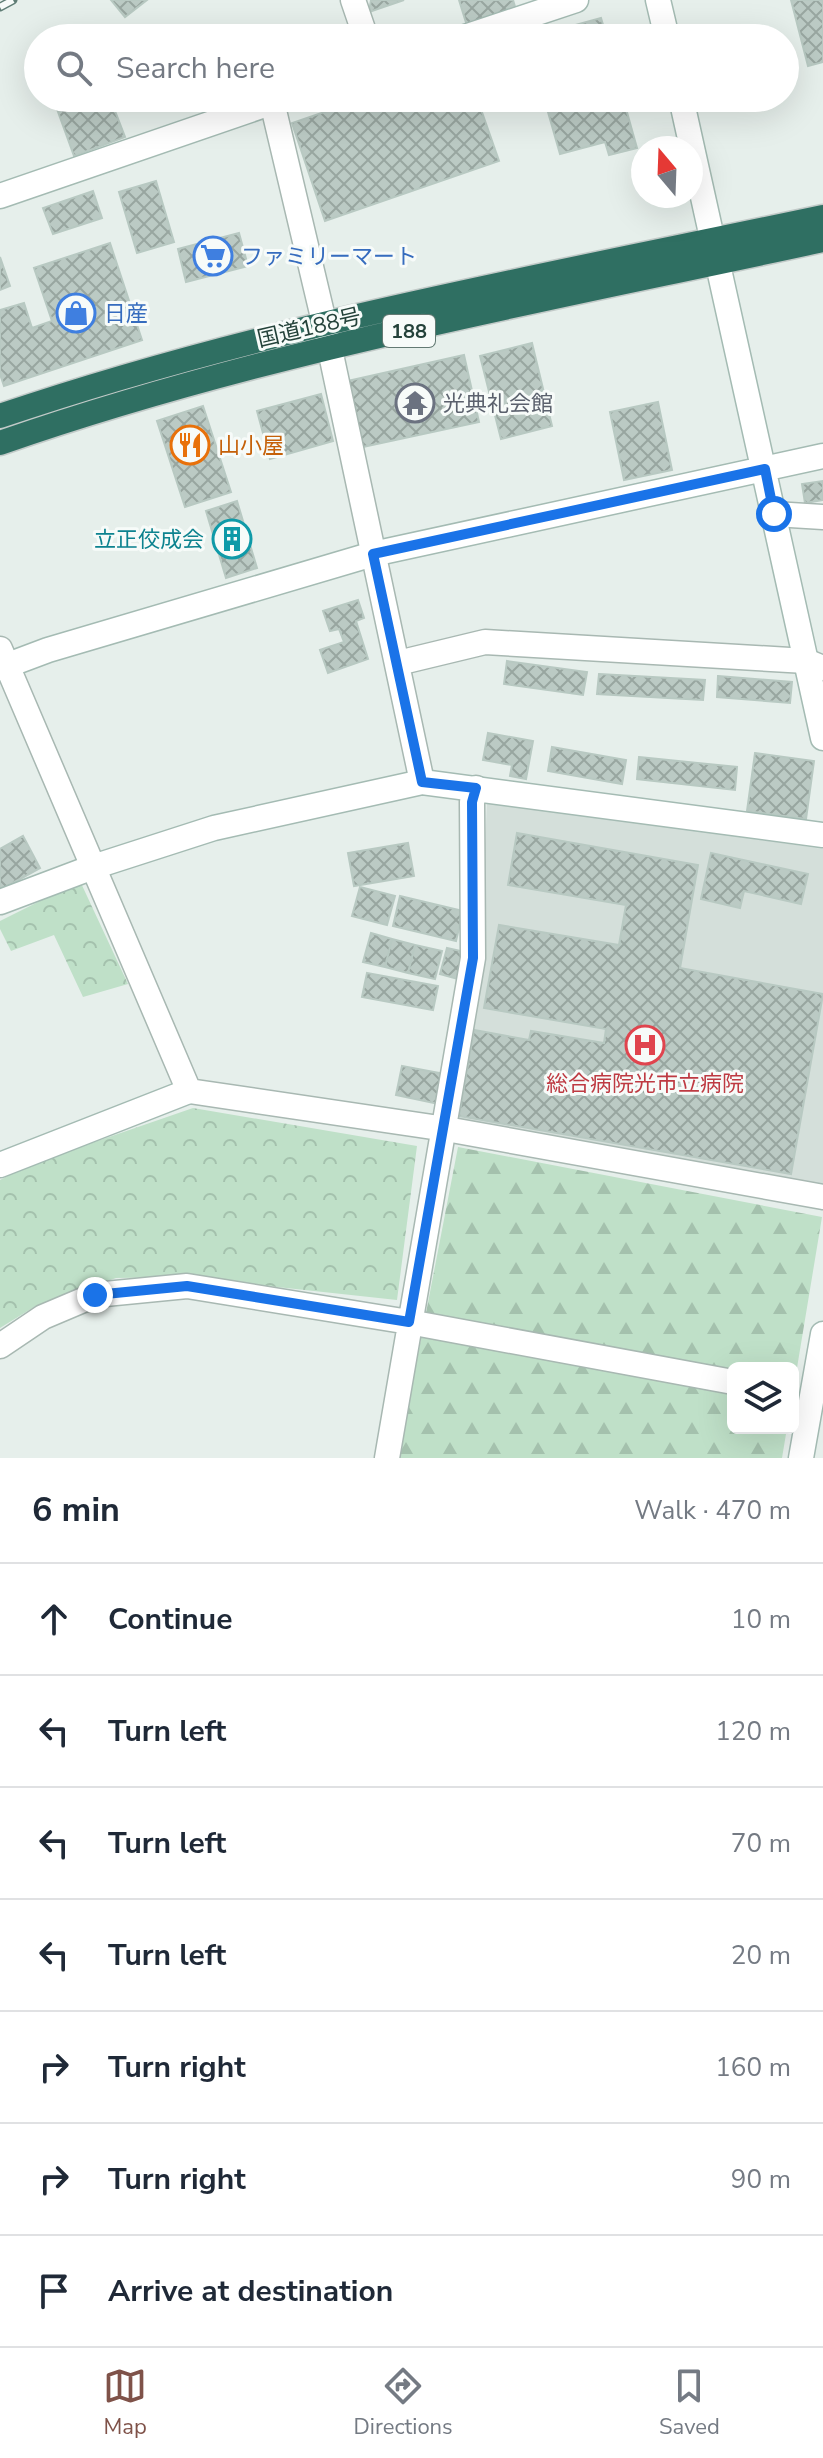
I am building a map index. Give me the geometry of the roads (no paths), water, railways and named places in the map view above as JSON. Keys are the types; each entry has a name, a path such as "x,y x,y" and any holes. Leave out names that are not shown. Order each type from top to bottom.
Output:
{"highway":[{"name":"国道188号","path":"0,416 189,358 327,337 717,251 823,217"},
{"name":"国道188号","path":"717,251 823,240"},
{"name":"国道188号","path":"0,443 327,337"}],"street":[{"path":"353,0 361,24"},
{"path":"504,24 576,0"},
{"path":"658,0 664,24"},
{"path":"0,196 243,112"},
{"path":"280,112 422,782"},
{"path":"684,112 774,514 814,664 823,738"},
{"path":"189,1091 2,661 373,554 823,456"},
{"path":"774,514 823,517"},
{"path":"398,663 485,642 814,664"},
{"path":"0,902 93,867 214,828 422,782 823,835"},
{"path":"387,1458 473,958 472,802 476,788"},
{"path":"0,1165 189,1091 446,1129 823,1197"},
{"path":"0,1346 43,1317 95,1295 187,1286 409,1322 727,1381"},
{"path":"801,1458 809,1397 823,1334"}],"railway":[{"path":"0,7 13,0"}],"place":[{"name":"ファミリーマート","path":"213,256"},
{"name":"日産","path":"76,313"},
{"name":"光典礼会館","path":"415,403"},
{"name":"山小屋","path":"190,445"},
{"name":"立正佼成会","path":"232,539"},
{"name":"総合病院光市立病院","path":"645,1045"}]}
